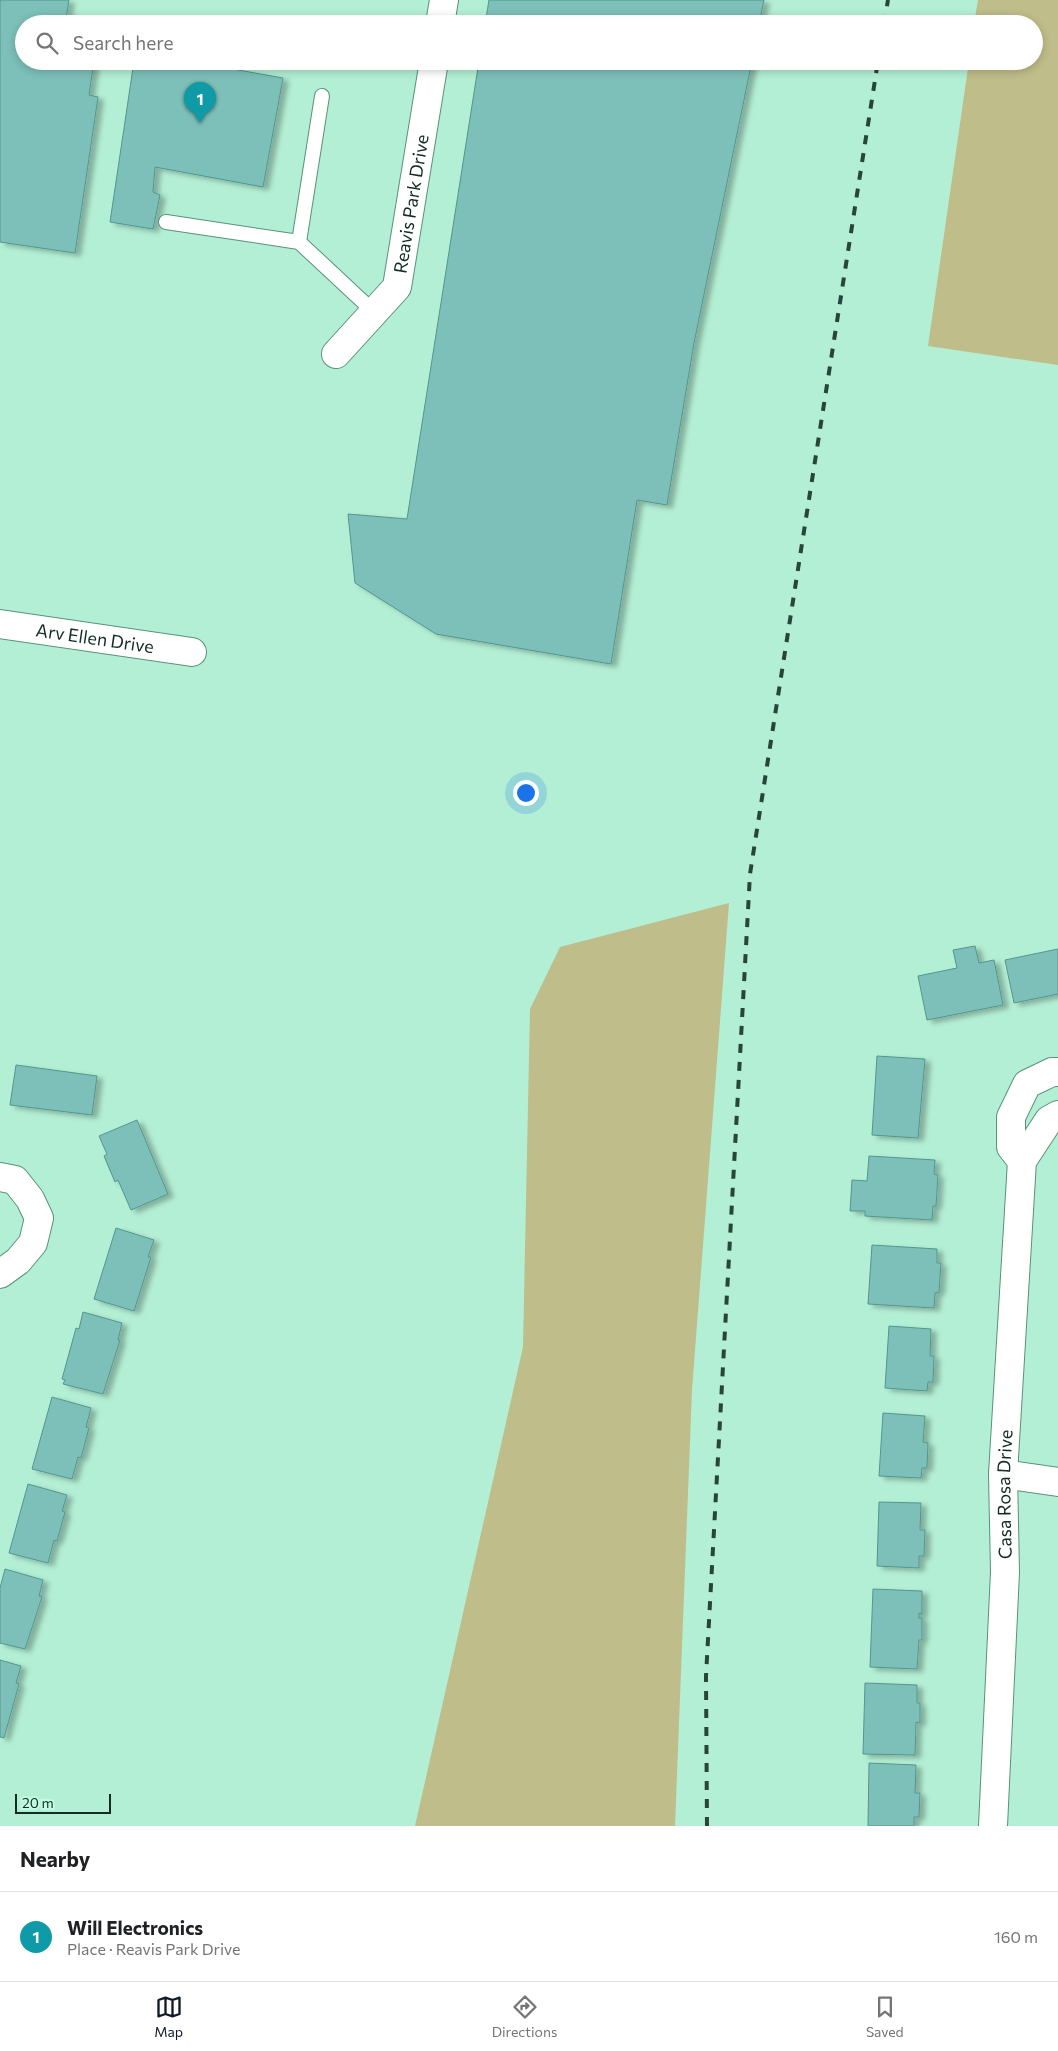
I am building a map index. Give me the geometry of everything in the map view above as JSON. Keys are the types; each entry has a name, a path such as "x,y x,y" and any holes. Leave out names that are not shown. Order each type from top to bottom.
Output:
{"street":[{"path":"442,15 444,0"},
{"name":"Reavis Park Drive","path":"336,354 397,287 433,70"},
{"name":"Arv Ellen Drive","path":"0,624 192,652"},
{"path":"1054,1118 1022,1161 1011,1147 1010,1117 1027,1084 1052,1072 1058,1072"},
{"name":"Casa Rosa Drive","path":"994,1826 1005,1572 1003,1474 1022,1161"},
{"path":"0,1177 15,1180 30,1199 39,1218 33,1243 18,1261 0,1274"},
{"path":"1003,1474 1058,1482"}],"lane":[{"path":"299,242 322,96"},
{"path":"166,222 299,242 374,312"}],"shaded area":[{"path":"978,0 1058,0 1058,365 928,346 968,70 1043,70 1043,15 976,15"},
{"path":"729,903 692,1390 675,1826 415,1826 523,1347 530,1009 560,947"}],"building":[{"path":"0,0 69,0 66,15 15,15 15,70 93,70 89,95 98,97 75,253 0,242"},
{"path":"489,0 764,0 761,15 486,15"},
{"path":"133,70 238,70 283,78 263,187 155,167 153,192 160,195 153,229 110,222"},
{"path":"478,70 750,70 694,343 667,505 637,500 611,664 436,634 355,583 348,514 407,519"},
{"path":"975,946 979,963 994,960 1003,1005 927,1020 918,976 957,968 953,950"},
{"path":"1058,949 1058,994 1014,1003 1005,960"},
{"path":"877,1056 925,1059 918,1138 872,1135"},
{"path":"16,1065 97,1076 92,1115 10,1105"},
{"path":"137,1120 168,1194 131,1210 118,1180 115,1182 104,1156 107,1154 99,1136"},
{"path":"869,1156 935,1160 934,1174 938,1175 936,1206 933,1206 932,1220 865,1216 865,1211 850,1211 852,1180 867,1181"},
{"path":"116,1228 154,1240 148,1257 151,1257 134,1311 94,1299"},
{"path":"872,1245 937,1249 937,1263 941,1263 939,1292 935,1293 934,1308 868,1304"},
{"path":"83,1312 122,1323 118,1340 120,1340 103,1394 63,1384 65,1380 62,1379 76,1328 79,1329"},
{"path":"889,1326 931,1329 930,1356 934,1356 933,1382 928,1382 927,1391 885,1388"},
{"path":"52,1397 91,1408 86,1427 89,1428 81,1458 78,1457 72,1479 32,1469"},
{"path":"883,1413 925,1416 923,1442 928,1443 927,1468 922,1468 921,1478 879,1476"},
{"path":"28,1484 67,1495 62,1511 65,1512 57,1541 54,1540 48,1563 9,1553"},
{"path":"879,1502 921,1503 920,1530 925,1530 924,1556 919,1556 919,1568 877,1566"},
{"path":"5,1569 43,1580 39,1596 42,1597 25,1649 0,1643 0,1588"},
{"path":"873,1589 922,1591 922,1614 919,1613 919,1618 922,1618 922,1640 919,1640 917,1669 870,1667"},
{"path":"0,1660 21,1666 16,1683 19,1684 4,1738 0,1737"},
{"path":"865,1683 917,1685 917,1703 920,1703 920,1723 916,1722 915,1755 863,1754"},
{"path":"869,1763 916,1765 915,1793 920,1793 919,1817 914,1817 914,1826 868,1826"}],"railway":[{"path":"886,15 888,0"},
{"path":"707,1826 706,1676 750,874 877,70"}],"place":[{"name":"Will Electronics","path":"200,123"}]}
